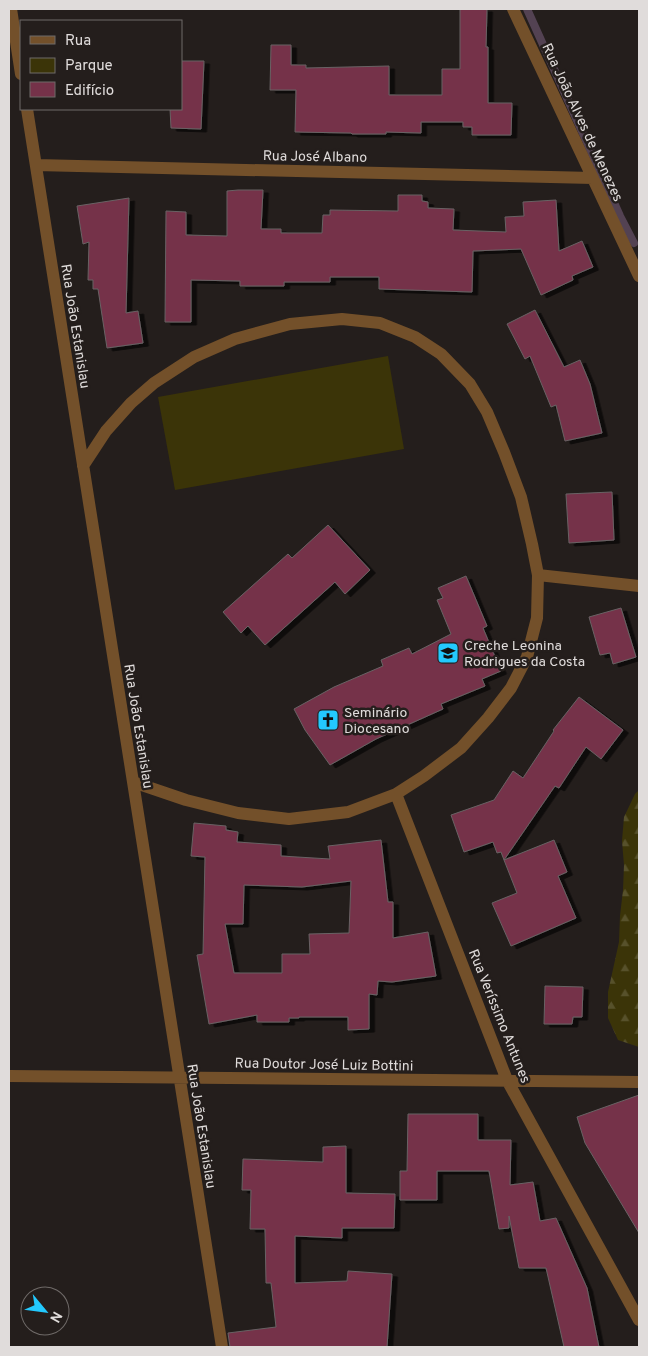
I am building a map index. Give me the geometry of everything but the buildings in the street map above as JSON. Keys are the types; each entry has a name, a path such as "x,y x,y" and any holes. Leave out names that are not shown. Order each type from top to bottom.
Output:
{"street":[{"path":"11,9 20,68"},
{"name":"Rua João Alves de Menezes","path":"513,9 639,276"},
{"name":"Rua João Estanislau","path":"27,110 222,1347"},
{"name":"Rua José Albano","path":"36,165 593,178"},
{"path":"83,466 106,431 131,403 154,383 194,357 235,339 290,324 342,319 380,324 416,338 441,354 470,384 487,412 521,497 538,575 537,618 527,657 511,688 488,718 461,748 396,794 348,812 289,819 238,814 186,800 133,782"},
{"path":"538,575 639,586"},
{"name":"Rua Veríssimo Antunes","path":"396,794 508,1080 639,1320"},
{"name":"Rua Doutor José Luiz Bottini","path":"9,1076 639,1082"}],"green space":[{"path":"388,356 404,449 175,490 158,397"},
{"path":"639,790 639,1047 618,1040 608,1018 608,992 619,942 624,865 622,841 624,817 635,794"}],"waterway":[{"path":"527,9 620,216 634,243"}],"place":[{"name":"Creche Leonina Rodrigues da Costa","path":"448,653"},
{"name":"Seminário Diocesano","path":"328,720"}]}
